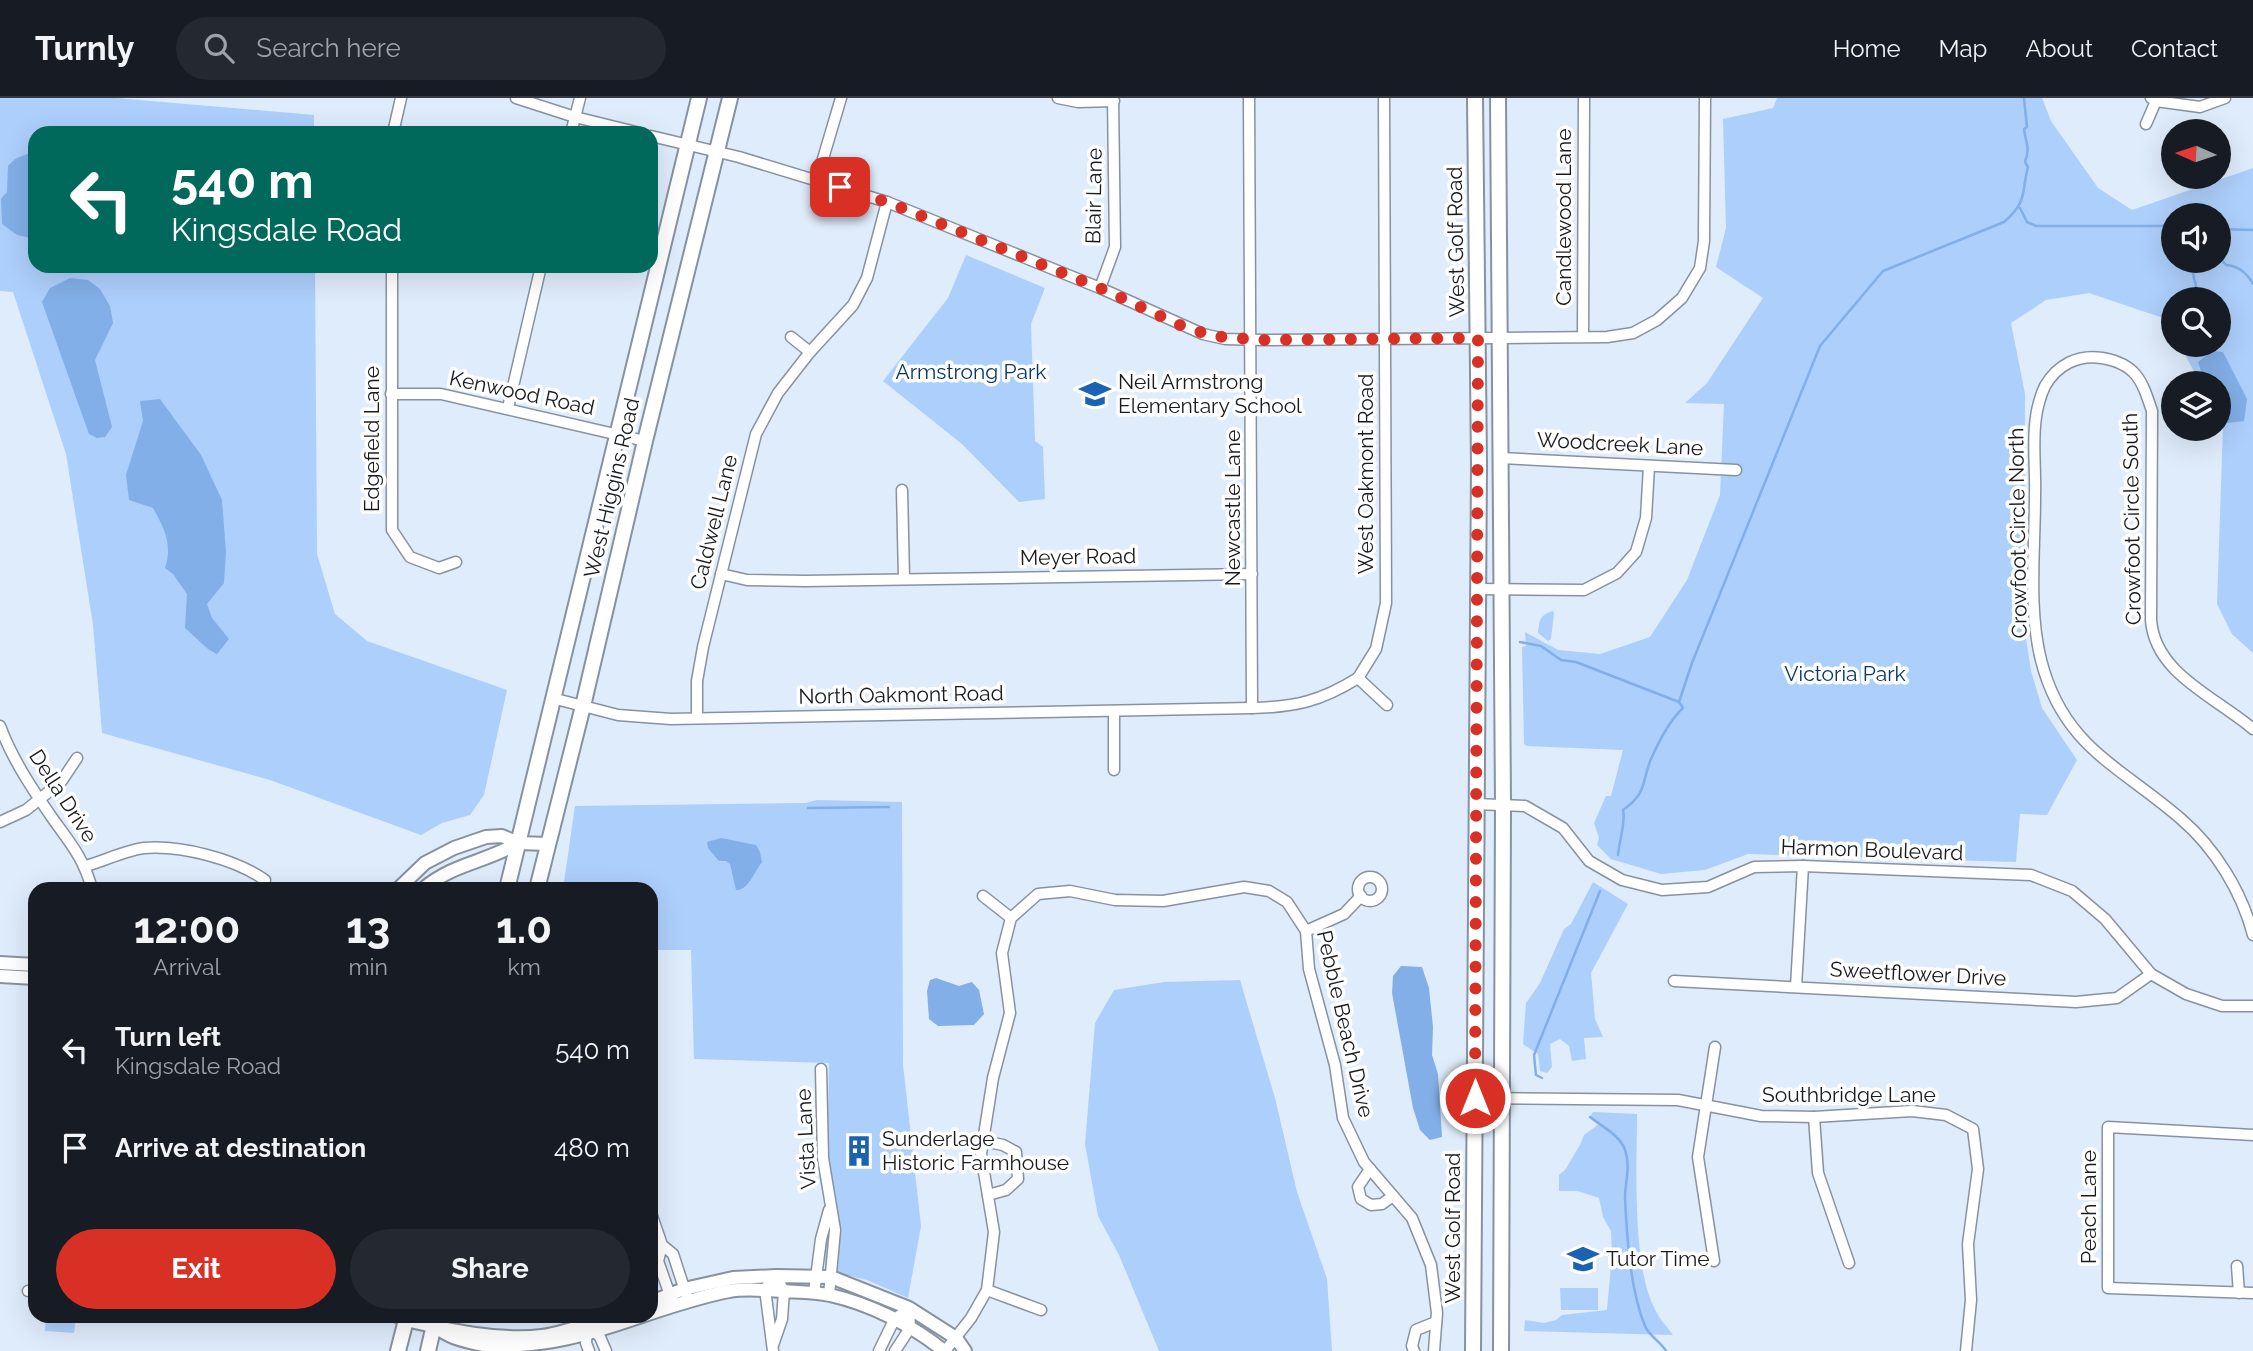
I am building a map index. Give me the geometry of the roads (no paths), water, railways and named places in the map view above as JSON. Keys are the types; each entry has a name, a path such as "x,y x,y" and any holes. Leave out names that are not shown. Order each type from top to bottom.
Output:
{"main road":[{"name":"West Higgins Road","path":"658,260 699,98"},
{"name":"West Higgins Road","path":"539,882 730,98"},
{"name":"West Golf Road","path":"1473,1351 1478,589 1475,98"},
{"name":"West Golf Road","path":"1498,98 1503,805 1501,1351"},
{"name":"West Higgins Road","path":"509,882 655,273"},
{"path":"398,1351 400,1323"},
{"path":"428,1351 435,1323"}],"street":[{"path":"395,126 401,98"},
{"path":"516,98 612,126"},
{"path":"573,126 580,98"},
{"path":"817,179 841,98"},
{"name":"Blair Lane","path":"1058,98 1078,102 1114,100 1115,247 1100,288"},
{"name":"Newcastle Lane","path":"1249,98 1252,708"},
{"name":"West Oakmont Road","path":"1358,678 1376,649 1386,603 1384,98"},
{"name":"Candlewood Lane","path":"1583,336 1584,98"},
{"path":"658,138 817,179 887,202 1100,288 1203,334 1225,339 1607,337 1633,333 1657,320 1682,298 1700,268 1704,241 1705,98"},
{"path":"2146,124 2154,99 2200,107 2225,98"},
{"name":"Caldwell Lane","path":"697,717 699,670 756,434 778,393 810,352 853,305 867,278 887,202"},
{"name":"Edgefield Lane","path":"392,273 392,530 410,557 439,568 456,562"},
{"path":"508,408 539,273"},
{"path":"791,337 810,352"},
{"name":"Crowfoot Circle South","path":"2045,386 2065,362 2094,357 2121,361 2141,379 2152,411 2153,635 2161,654 2173,669 2253,729"},
{"name":"Crowfoot Circle North","path":"2045,386 2036,416 2035,597 2037,637 2046,679 2062,713 2088,746 2111,767 2180,818 2208,849 2227,874 2253,935"},
{"name":"Kenwood Road","path":"391,394 440,394 645,441"},
{"name":"Woodcreek Lane","path":"1501,458 1736,470"},
{"path":"1478,589 1584,590 1617,573 1636,551 1646,518 1649,466"},
{"path":"902,490 904,578"},
{"name":"Meyer Road","path":"721,575 747,580 793,581 1252,574"},
{"path":"1358,678 1387,705"},
{"name":"North Oakmont Road","path":"552,698 634,717 1252,708 1303,704 1331,695 1358,678"},
{"path":"1114,711 1114,770"},
{"name":"Della Drive","path":"0,726 7,746 40,800 86,866 90,882"},
{"path":"0,822 12,819 40,800 61,782 77,758"},
{"name":"Harmon Boulevard","path":"1475,804 1525,806 1563,828 1589,860 1622,880 1662,890 1708,887 1754,867 1803,866 2031,875 2072,891 2105,919 2151,974 2186,994 2222,1006 2253,1006"},
{"path":"405,882 425,863 454,848 486,837 502,836 518,844 548,844"},
{"path":"433,882 448,871 500,854 518,844"},
{"path":"86,866 144,848 183,850 248,868 265,880"},
{"path":"1796,987 1803,866"},
{"name":"Pebble Beach Drive","path":"1011,918 1038,894 1070,891 1115,900 1163,901 1244,887 1269,891 1287,902 1306,931 1309,969 1335,1065 1343,1118 1364,1162 1412,1218 1431,1265 1436,1322 1434,1351"},
{"path":"658,1302 688,1302 731,1291 765,1289 814,1293 860,1303 927,1337 945,1351 956,1338 987,1290 994,1232 981,1154 993,1078 1010,1013 1002,953 1011,918 984,896"},
{"path":"1306,931 1343,914 1361,897"},
{"path":"0,963 28,965"},
{"name":"Sweetflower Drive","path":"1674,981 2076,1002 2116,998 2151,974"},
{"path":"0,976 28,978"},
{"path":"1714,1261 1698,1157 1715,1047"},
{"name":"Vista Lane","path":"821,1069 823,1158 835,1230 829,1295"},
{"name":"Southbridge Lane","path":"1475,1098 1678,1100 1761,1116 1814,1117 1912,1111 1945,1115 1973,1129 1978,1169 1968,1244 1971,1300 1966,1351"},
{"path":"1814,1117 1818,1173 1849,1263"},
{"name":"Peach Lane","path":"2239,1293 2108,1288 2108,1127 2253,1135"},
{"path":"983,1141 1003,1145 1016,1152 1018,1179 1006,1190 988,1195"},
{"path":"1370,1169 1358,1187 1361,1199 1371,1205 1382,1204 1393,1196"},
{"name":"Vista Lane","path":"814,1293 821,1239 830,1206"},
{"path":"658,1237 673,1254 688,1302"},
{"path":"658,1254 662,1244"},
{"path":"658,1261 673,1254"},
{"path":"2237,1266 2239,1293 2253,1293"},
{"path":"658,1272 672,1302"},
{"path":"773,1348 765,1289 776,1276"},
{"path":"773,1348 782,1320 785,1291 776,1276"},
{"path":"658,1309 672,1302 684,1289 733,1278 831,1277 909,1308 956,1338 965,1351"},
{"path":"987,1290 1041,1310"},
{"path":"879,1351 894,1320 909,1308"},
{"path":"895,1351 910,1328 909,1308"},
{"path":"1414,1351 1412,1346 1416,1329 1436,1322"},
{"path":"437,1323 451,1338 517,1350 547,1350 588,1347 600,1337 629,1323"},
{"path":"444,1323 509,1337 543,1336 588,1324"},
{"path":"588,1324 600,1337 606,1351"},
{"path":"588,1324 588,1347"}],"waterway":[{"path":"1618,855 1623,810 1637,798 1657,745 1683,708 1679,702 1692,663 1820,346 1883,271 2004,222 2012,215 2022,197 2028,167 2025,162 2028,148 2024,129 2027,127 2024,98"},
{"path":"2020,208 2027,222 2036,226 2161,226"},
{"path":"2231,229 2253,230"},
{"path":"2231,266 2242,271 2253,284"},
{"path":"2193,273 2196,287"},
{"path":"1520,642 1541,646 1561,660 1576,662 1679,702"},
{"path":"808,808 889,807"},
{"path":"1542,1078 1536,1075 1534,1055 1600,891"},
{"path":"1590,1117 1615,1135 1625,1150 1628,1162 1625,1198 1627,1229 1636,1296 1647,1330 1666,1351"}],"place":[{"name":"Neil Armstrong Elementary School","path":"1095,394"},
{"name":"Sunderlage Historic Farmhouse","path":"859,1151"},
{"name":"Tutor Time","path":"1583,1259"}],"park label":[{"name":"Armstrong Park","path":"971,372"},
{"name":"Victoria Park","path":"1845,674"}]}
